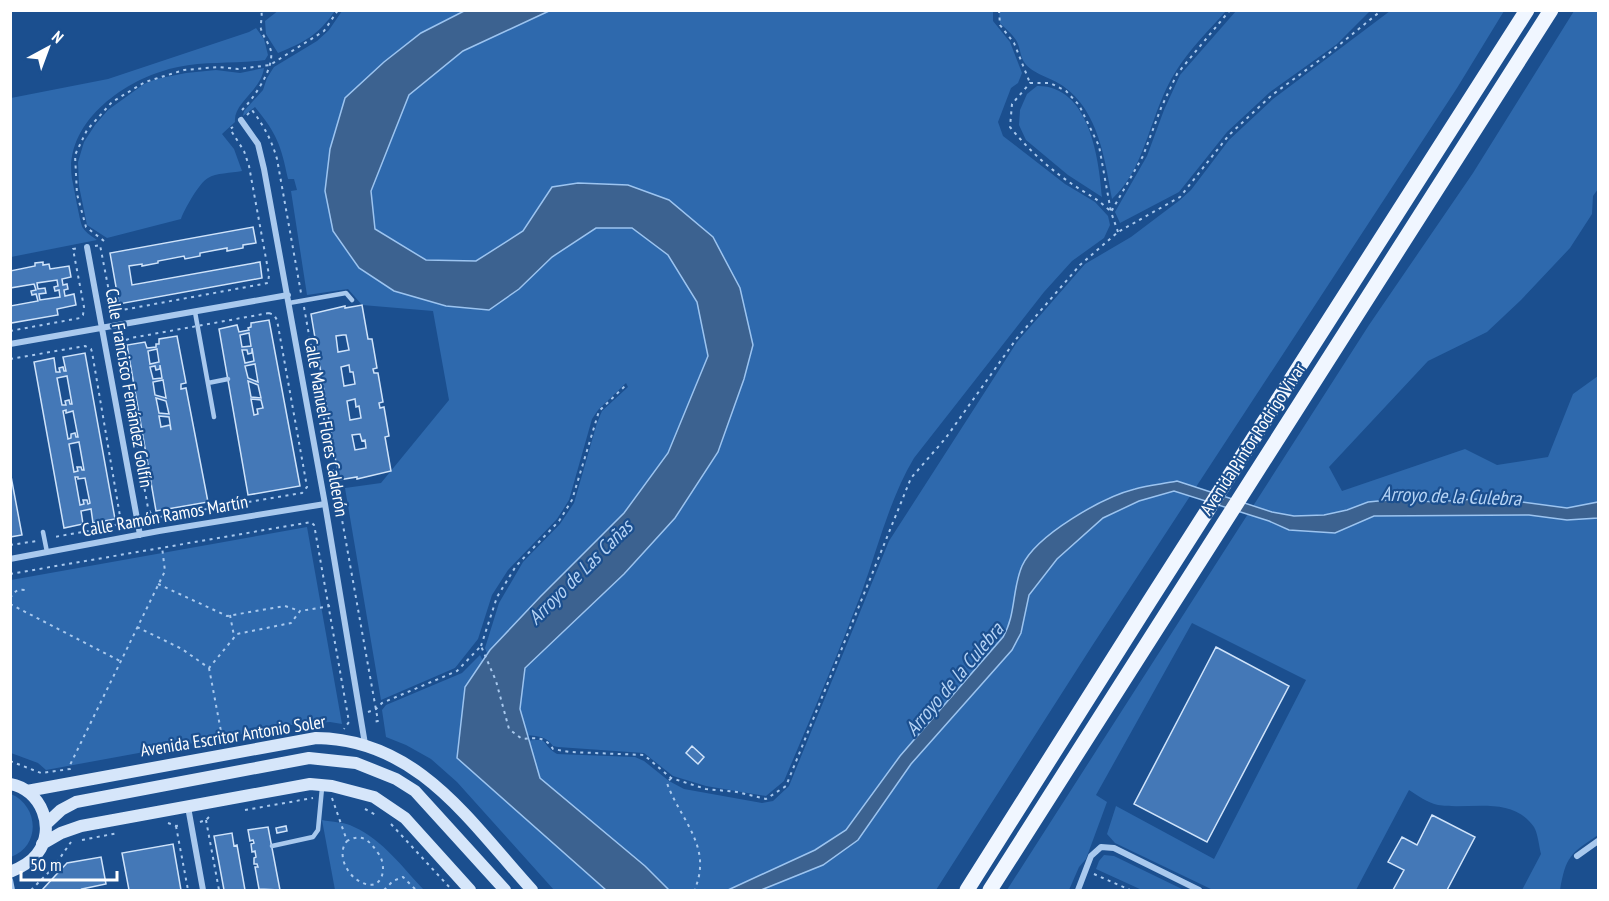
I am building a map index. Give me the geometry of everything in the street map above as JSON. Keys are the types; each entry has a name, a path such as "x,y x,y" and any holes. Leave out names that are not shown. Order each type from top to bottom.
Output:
{"main road":[{"name":"Avenida Pintor Rodrigo Vivar","path":"967,891 1527,10"},
{"name":"Avenida Pintor Rodrigo Vivar","path":"990,891 1551,10"}],"street":[{"name":"Calle Manuel Flores Calderón","path":"241,120 258,144 288,295 365,744"},
{"name":"Calle Francisco Fernández Golfín","path":"87,247 140,535"},
{"path":"10,344 288,295"},
{"name":"Calle Ramón Ramos Martín","path":"10,559 325,504"},
{"name":"Avenida Escritor Antonio Soler","path":"27,791 316,738 341,739 365,744 406,762 428,778 532,891"},
{"name":"Avenida Escritor Antonio Soler","path":"46,824 62,810 76,802 309,758 334,759 375,769 415,791 505,891"},
{"path":"10,784 27,791 36,800 46,824 42,844 37,854 21,867 10,872"},
{"path":"42,844 61,833 81,826 310,784 329,790 374,798 405,818 470,891"},
{"path":"188,807 203,891"},
{"path":"1577,856 1599,841"},
{"path":"1078,891 1091,856 1101,847 1114,848 1199,891"},
{"path":"10,880 12,891"}],"lane":[{"path":"289,303 346,293 352,300"},
{"path":"195,312 214,417"},
{"path":"208,383 228,379"},
{"path":"43,532 47,552"},
{"path":"272,846 313,837 318,830 321,798 329,790"}],"path":[{"path":"241,120 242,110 254,97 270,65 272,54 261,29 263,18 261,10"},
{"path":"104,242 86,228 77,194 75,155 87,130 112,102 145,82 184,70 218,67 238,69 270,65 324,31 338,10"},
{"path":"999,10 999,25 1014,43 1030,83"},
{"path":"1111,212 1143,156 1161,108 1178,74 1230,10"},
{"path":"481,646 496,681 509,729 522,739 544,739 557,751 644,755 671,778 706,789 737,792 766,799 786,786 911,478 945,439 1017,338 1080,265 1118,232 1180,197 1229,135 1272,95 1381,11"},
{"path":"1111,212 1102,202 1069,182 1026,148 1010,127 1012,104 1030,83 1050,83 1065,92 1079,105 1099,146 1111,212 1118,232"},
{"path":"10,331 80,318 83,315 84,307 73,249 100,245 112,307 119,311 268,283 248,158 230,129 252,110 274,149 376,709 378,721 363,723"},
{"path":"10,359 85,346 91,349 121,522 112,527 10,545"},
{"path":"361,715 457,671 481,646 497,597 516,566 559,521 572,500 599,411 626,385"},
{"path":"10,574 308,521 314,525 349,722 343,730 341,739"},
{"path":"10,761 41,773 70,769 165,571 162,547"},
{"path":"158,584 227,616 285,606 300,612 341,604"},
{"path":"10,598 19,589 25,590"},
{"path":"10,604 120,661"},
{"path":"209,668 237,634 291,623 300,612"},
{"path":"230,615 234,637"},
{"path":"137,627 182,649 209,668 225,754"},
{"path":"671,778 667,783 672,799 698,846 700,866 695,891"},
{"path":"329,790 339,800"},
{"path":"329,790 347,841"},
{"path":"238,811 321,798"},
{"path":"363,807 380,817"},
{"path":"159,825 191,824 217,815"},
{"path":"206,820 219,891"},
{"path":"388,822 452,891"},
{"path":"176,826 188,891"},
{"path":"31,891 71,842 127,831"},
{"path":"356,837 364,838 381,856 384,866 383,876 378,881 363,884 354,877 341,857 342,847 347,841 356,837"},
{"path":"1086,870 1130,891"},
{"path":"384,891 393,881 403,877 416,891"}],"shaded area":[{"path":"279,10 335,11 310,37 278,53 266,34 265,21"},
{"path":"999,10 1226,11 1176,71 1160,103 1133,171 1124,186 1112,199 1103,153 1085,109 1063,86 1028,66 1023,60 1016,40 1000,23"},
{"path":"342,11 464,11 421,33 498,11 993,11 993,21 1010,42 1022,73 1018,83 1011,88 998,122 1003,136 1065,184 1095,202 1108,216 1110,225 1104,238 1072,261 1044,292 914,458 891,507 852,618 784,781 766,796 706,786 673,776 644,753 558,747 553,746 546,739 519,735 485,648 499,603 523,562 560,524 574,503 602,411 628,387 626,383 598,410 592,419 569,500 557,519 508,570 492,595 478,639 455,668 381,700 345,488 381,483 449,400 433,311 362,305 348,289 307,295 291,191 297,190 294,179 288,179 277,140 255,107 243,116 244,111 263,90 274,67 317,41 329,30"},
{"path":"1236,11 1370,11 1337,44 1270,92 1227,132 1179,192 1120,223 1115,212 1147,156 1180,75"},
{"path":"1390,11 1504,11 1457,88 1092,646 936,890 554,890 457,782 431,759 386,737 382,710 386,705 462,673 480,655 524,741 542,741 557,754 635,757 684,789 762,803 773,801 789,786 889,541 1017,342 1085,264 1131,237 1180,200 1191,190 1229,140 1273,99"},
{"path":"1574,11 1598,11 1598,189 1593,196 1592,214 1570,248 1521,300 1487,332 1428,361 1329,467 1342,491 1465,449 1497,465 1548,457 1573,394 1598,376 1598,835 1571,857 1567,863 1560,890 1522,890 1541,854 1534,827 1525,817 1502,807 1438,805 1409,790 1356,890 1213,890 1115,843 1107,834 1116,806 1214,859 1306,680 1192,623 1096,795 1107,802 1086,859 1079,867 1069,890 1007,890 1369,325 1473,173"},
{"path":"256,28 264,39 268,55 265,60 189,65 159,72 120,92 103,105 88,121 78,138 72,158 72,179 82,225 86,232 97,240 11,257 11,98 108,79"},
{"path":"264,68 258,83 238,109 235,122 222,134 234,149 242,171 215,175 204,181 192,197 181,219 107,238 87,225 79,186 78,162 84,142 108,110 144,84 156,79 186,73 216,70 240,73"},
{"path":"1037,86 1055,89 1069,97 1080,110 1094,144 1102,197 1068,175 1026,140 1019,125 1020,110 1027,94"},
{"path":"307,527 342,724 330,722 291,725 46,770 38,763 11,753 11,580"},
{"path":"11,794 27,807 33,826 28,844 21,852 11,857"},
{"path":"322,820 347,824 374,839 424,890 335,890"},
{"path":"1104,855 1114,856 1184,890 1142,890 1096,869"}],"water":[{"name":"Arroyo de Las Cañas","path":"464,11 549,11 463,51 409,95 371,191 375,229 426,260 476,261 523,231 552,187 578,183 628,185 669,200 713,237 740,288 753,345 744,379 718,452 675,518 624,574 525,668 520,709 540,778 645,866 669,890 606,890 457,758 465,687 490,650 624,513 668,453 708,356 697,302 668,255 632,228 596,228 552,257 519,289 489,310 446,306 394,291 359,268 333,231 325,191 330,149 345,98 384,62 421,33"},
{"path":"1177,481 1272,512 1294,516 1324,515 1368,502 1399,499 1434,502 1475,499 1567,508 1598,502 1598,518 1567,520 1529,515 1374,516 1335,533 1289,530 1269,521 1174,491 1139,501 1103,518 1057,559 1029,595 1021,633 1012,650 911,764 858,840 823,865 761,890 728,890 815,850 846,830 900,756 1003,637 1010,620 1022,566 1041,542 1072,519 1106,500 1146,486"}],"building":[{"path":"253,227 256,243 243,245 243,248 227,251 227,248 200,253 200,256 185,259 184,256 142,266 142,264 129,266 132,285 260,262 262,278 119,304 110,253"},
{"path":"35,263 49,264 50,269 69,266 71,277 62,279 63,285 67,284 68,289 64,290 65,296 74,294 76,305 57,309 58,315 11,323 10,306 38,301 36,294 32,295 31,291 36,290 34,284 10,288 10,271 35,266","holes":["57,280 58,286 54,287 55,291 59,290 60,297 40,300 39,294 46,293 45,288 38,289 37,283"]},
{"path":"362,305 368,339 372,339 377,368 373,369 374,373 378,373 383,402 379,403 380,408 384,407 389,436 385,437 391,471 357,479 357,477 339,480 311,314 345,306 345,308","holes":["346,335 349,350 338,352 336,336","349,365 355,384 344,386 341,367","355,399 361,418 350,420 347,401","360,434 362,441 365,440 366,448 355,450 352,435"]},
{"path":"269,320 300,486 248,495 219,329 237,325 239,332 249,330 251,323","holes":["249,333 251,346 242,347 240,335","252,348 254,361 245,363 242,350 247,350 248,354 252,353","255,364 258,382 248,378 245,366","248,381 258,385 261,398 251,397","251,399 261,400 263,408 257,409 258,414 254,415"]},
{"path":"177,336 186,383 181,384 181,389 186,388 208,502 156,511 127,345 145,342 147,348 156,347 159,339","holes":["157,349 159,362 150,364 148,351","160,365 162,378 153,379 150,367 155,366 156,370 160,369","163,380 166,398 155,395 153,382","156,398 166,401 169,414 159,413","159,416 169,417 171,430 170,425 161,427"]},
{"path":"85,353 115,519 93,523 91,509 81,511 83,524 64,528 34,362 54,358 56,372 60,372 59,368 63,367 66,371 63,357","holes":["67,376 72,404 69,400 65,401 66,405 62,405 57,378","66,410 66,413 73,411 78,437 75,433 71,434 71,438 68,439 63,411","79,442 84,470 77,467 78,471 74,472 69,444","75,477 85,478 90,503 83,500 84,504 80,505"]},
{"path":"10,471 22,535 10,537"},
{"path":"1216,647 1289,686 1207,842 1134,804"},
{"path":"692,746 704,757 698,764 686,753"},
{"path":"1432,815 1475,837 1447,890 1393,890 1404,870 1388,862 1402,837 1417,845"},
{"path":"286,826 287,831 277,833 276,828"},
{"path":"268,827 280,890 259,889 255,867 258,867 254,864 256,857 255,851 252,852 251,844 254,843 253,840 250,841 248,830"},
{"path":"232,833 234,846 237,845 245,890 224,890 214,836"},
{"path":"173,844 181,890 129,890 122,853"},
{"path":"101,857 106,884 83,890 42,890 67,863"}],"water label":[{"name":"Arroyo de la Culebra","path":"1451,496"},
{"name":"Arroyo de la Culebra","path":"954,679"}]}
